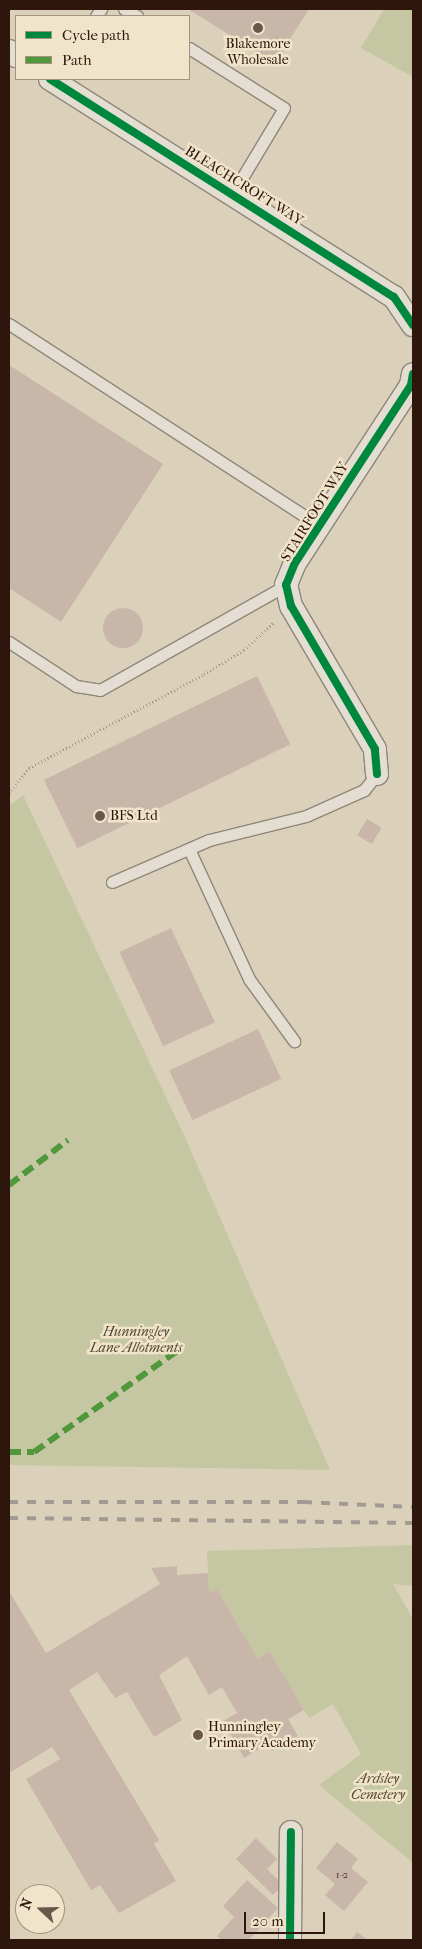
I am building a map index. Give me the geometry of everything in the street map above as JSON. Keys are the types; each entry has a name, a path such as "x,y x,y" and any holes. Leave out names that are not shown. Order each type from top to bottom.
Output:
{"street":[{"name":"BLEACHCROFT WAY","path":"53,80 394,297 413,325"},
{"name":"STAIRFOOT WAY","path":"288,596 320,526 411,385 413,374"},
{"path":"288,596 375,750 377,774"},
{"path":"290,1940 291,1832"}],"lane":[{"path":"124,9 135,15"},
{"path":"190,49 284,108 232,193"},
{"path":"9,324 320,526"},
{"path":"9,642 76,686 100,690 288,596"},
{"path":"112,882 189,849 306,816 364,790 377,774"},
{"path":"189,849 249,979 294,1041"}],"path":[{"path":"9,793 29,768 244,650 288,596"}],"green space":[{"path":"384,9 413,9 413,77 361,48"},
{"name":"Hunningley Lane Allotments","path":"23,795 184,1135 330,1470 9,1465 9,806"},
{"name":"Ardsley Cemetery","path":"413,1545 413,1586 393,1584 413,1619 413,1863 319,1785 361,1754 333,1704 309,1718 270,1653 258,1659 217,1589 209,1593 207,1551"}],"building":[{"name":"Blakemore Wholesale","path":"188,9 309,9 275,63"},
{"path":"9,365 163,464 61,622 9,588"},
{"path":"127,608 134,611 140,617 143,628 142,636 134,645 127,648 119,648 112,645 104,636 103,624 106,617 115,609"},
{"path":"257,676 290,744 77,848 44,780"},
{"path":"367,819 382,828 372,844 357,835"},
{"path":"171,928 215,1022 163,1046 119,952"},
{"path":"258,1029 281,1079 192,1120 169,1070"},
{"path":"177,1566 177,1575 208,1573 209,1593 217,1589 258,1659 270,1652 304,1710 288,1719 298,1736 272,1751 268,1744 244,1758 223,1721 237,1713 222,1687 209,1695 187,1656 159,1675 182,1720 154,1737 127,1692 115,1698 97,1672 69,1690 159,1840 154,1844 176,1881 119,1913 100,1885 91,1890 26,1779 60,1759 52,1747 9,1773 9,1591 46,1653 160,1584 151,1568"},
{"path":"256,1838 277,1859 267,1869 283,1885 273,1895 236,1859"},
{"path":"337,1842 358,1859 351,1868 368,1882 344,1911 325,1895 335,1884 316,1868"},
{"path":"247,1880 278,1908 249,1940 222,1940 217,1936 234,1917 223,1906"},
{"path":"357,1932 368,1940 351,1940"}],"railway":[{"path":"9,1502 303,1502 413,1507"},
{"path":"9,1518 413,1523"}],"marked path":[{"path":"9,1185 68,1140"},
{"path":"9,1452 34,1452 180,1349"}],"cycle path":[{"path":"52,80 394,297 413,325"},
{"path":"377,774 375,749 291,606 286,585 295,563 411,385 413,374"},
{"path":"290,1940 291,1832"}],"place":[{"name":"Blakemore Wholesale","path":"258,28"},
{"name":"BFS Ltd","path":"100,816"},
{"name":"Hunningley Primary Academy","path":"198,1735"}]}
